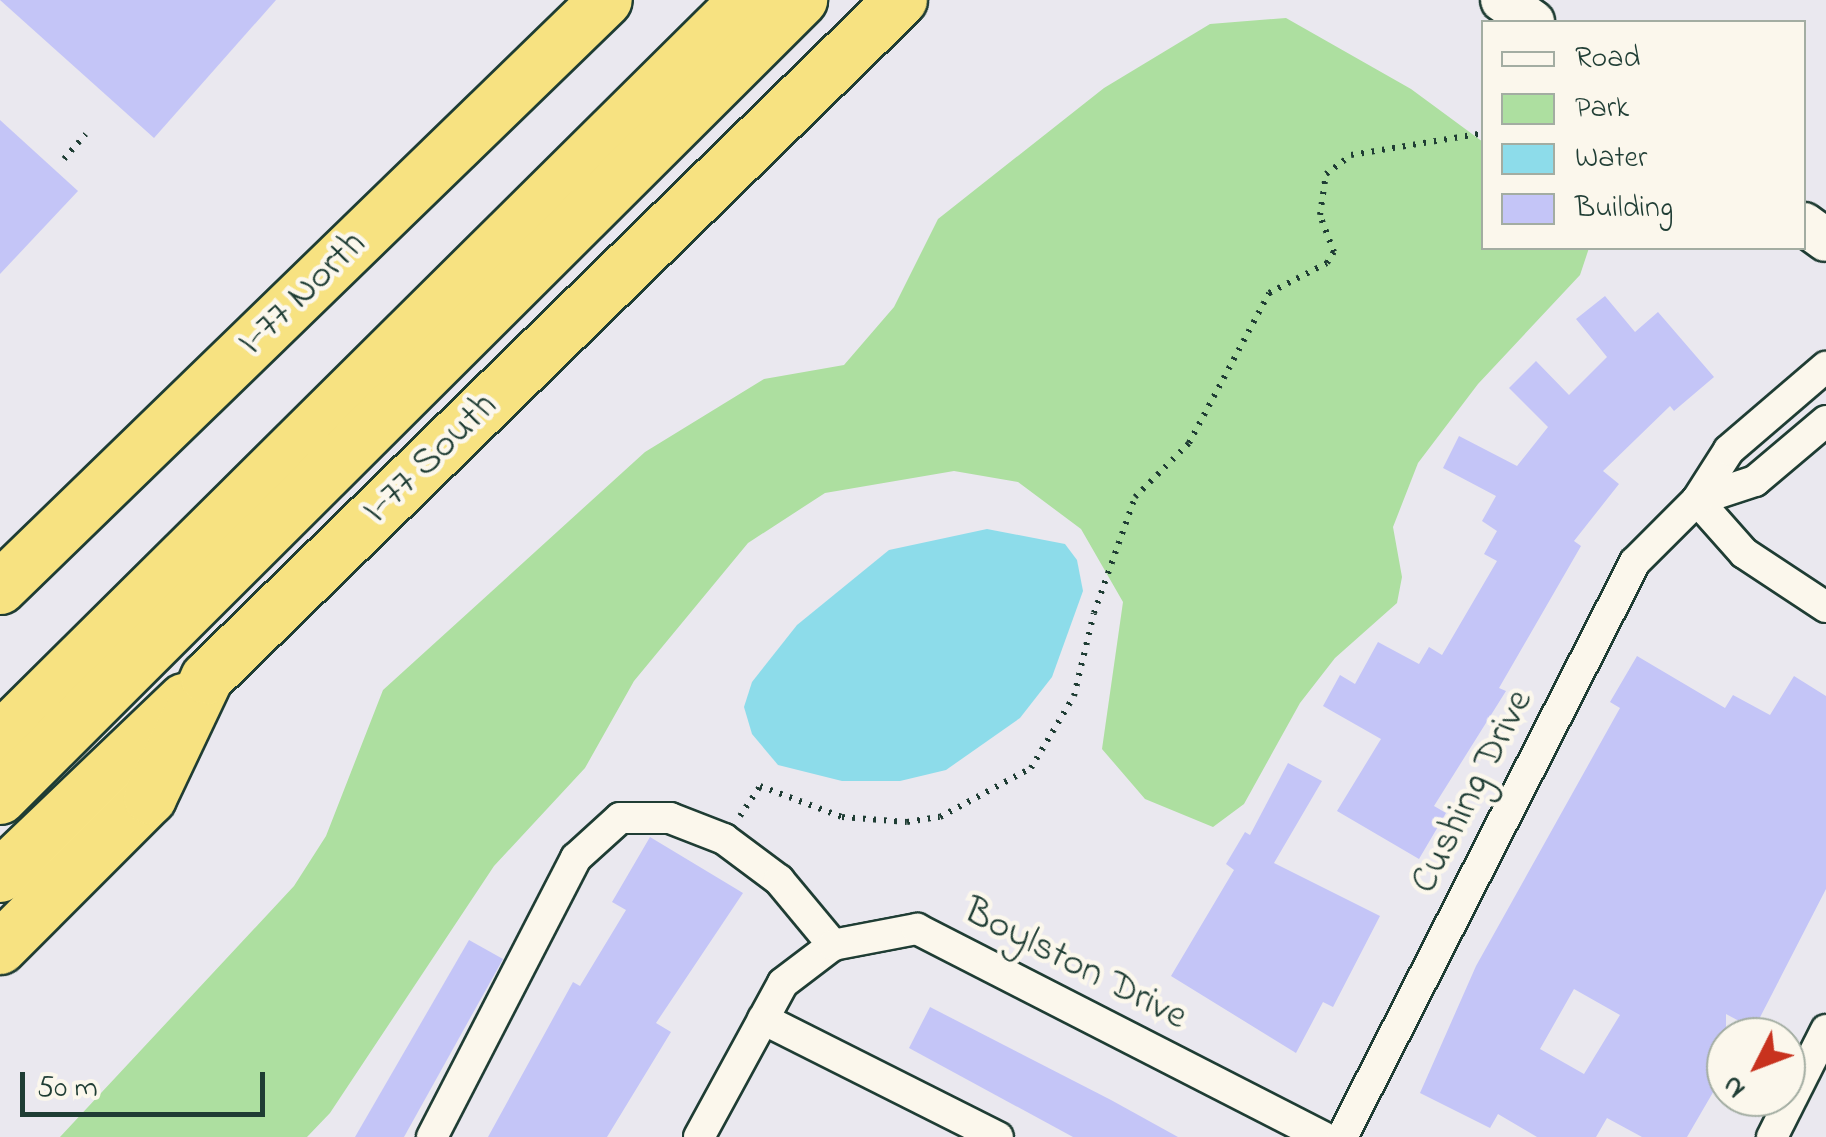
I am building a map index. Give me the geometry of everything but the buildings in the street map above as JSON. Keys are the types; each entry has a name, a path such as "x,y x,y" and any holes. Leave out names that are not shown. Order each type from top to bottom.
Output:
{"highway":[{"name":"I-77 North","path":"2,591 606,0"},
{"path":"0,739 746,0"},
{"path":"0,798 801,0"},
{"name":"I-77 South","path":"0,948 150,798 207,678 902,0"},
{"path":"0,876 207,678"}],"main road":[{"path":"1502,0 1530,20"}],"street":[{"name":"Cushing Drive","path":"1342,1137 1635,562 1697,500 1729,450 1826,368"},
{"name":"Cushing Drive","path":"1697,500 1755,481 1826,422"},
{"path":"1697,500 1744,553 1826,606"},
{"path":"432,1137 576,858 620,818 670,818 724,840 779,880 832,946"},
{"name":"Boylston Drive","path":"699,1137 783,983 832,946 917,929 1324,1137"},
{"path":"763,1019 998,1137"},
{"path":"1772,1137 1826,1030"}],"path":[{"path":"64,159 86,134"},
{"path":"724,840 760,786 842,817 907,822 967,807 1031,768 1074,696 1094,612 1135,497 1189,443 1269,293 1327,263 1334,252 1320,216 1326,174 1351,156 1481,134"}],"green space":[{"path":"1286,18 1411,89 1481,141 1481,250 1588,250 1580,275 1478,384 1418,463 1393,527 1402,577 1397,603 1335,658 1300,703 1244,804 1213,827 1145,799 1102,749 1123,602 1081,529 1018,482 954,471 825,493 748,543 634,681 585,768 494,866 330,1113 307,1137 60,1137 294,886 326,836 383,690 645,452 764,379 844,365 894,307 938,219 1104,88 1210,24"}],"water":[{"path":"987,529 1065,544 1077,560 1083,591 1052,677 1020,718 946,770 900,781 842,781 778,765 752,734 744,707 752,682 797,625 889,550"}]}
